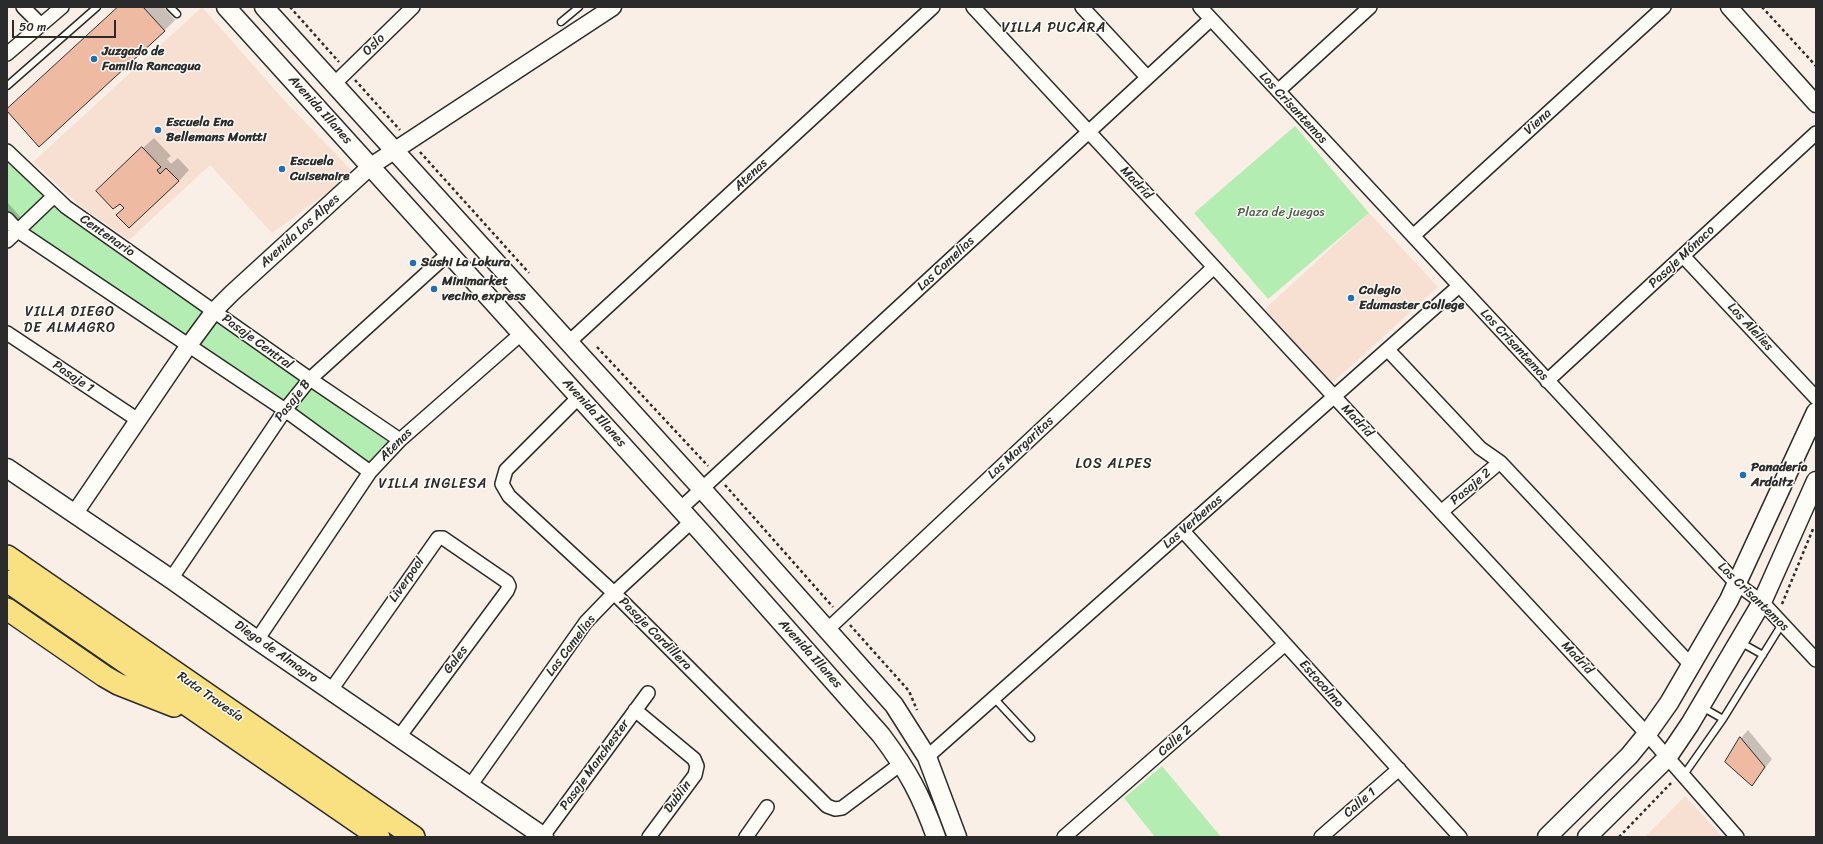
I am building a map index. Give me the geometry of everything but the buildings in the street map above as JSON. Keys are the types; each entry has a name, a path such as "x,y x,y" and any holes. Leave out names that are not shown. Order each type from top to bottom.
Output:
{"highway":[{"name":"Ruta Travesía","path":"7,556 414,837"},
{"name":"Ruta Travesía","path":"7,581 379,837"},
{"path":"7,609 104,676 118,684 208,719"}],"main road":[{"name":"Avenida Illanes","path":"226,7 686,515 881,735 902,763 919,792 936,837"},
{"path":"264,7 702,488 894,705 927,757 957,837"},
{"path":"1547,837 1606,780 1647,734 1691,665 1737,584 1816,412"},
{"name":"Diego de Almagro","path":"7,468 171,578 257,640 543,837"},
{"path":"1587,837 1667,758 1701,706 1762,602 1816,481"}],"street":[{"path":"23,7 41,25"},
{"path":"7,54 62,7"},
{"name":"Oslo","path":"334,84 413,7"},
{"name":"Avenida Los Alpes","path":"75,513 189,345 214,311 371,166 613,7"},
{"name":"Atenas","path":"569,342 933,7"},
{"name":"Madrid","path":"973,7 1647,734 1737,837"},
{"path":"1082,7 1147,77"},
{"name":"Los Crisantemos","path":"1200,7 1737,584 1762,602 1816,660"},
{"path":"1278,91 1370,7"},
{"name":"Viena","path":"1413,236 1664,7"},
{"path":"1729,7 1816,104"},
{"name":"Las Camelias","path":"470,786 586,622 686,515 702,488 1211,18"},
{"name":"Pasaje Mónaco","path":"1548,381 1816,133"},
{"name":"Centenario","path":"7,151 53,197 214,311"},
{"path":"7,242 53,197"},
{"path":"7,218 18,231 285,410 370,472"},
{"name":"Pasaje B","path":"171,578 285,410 310,379 449,253"},
{"name":"Los Alelies","path":"1683,256 1816,398"},
{"name":"Las Margaritas","path":"828,629 1214,267"},
{"name":"Las Verbenas","path":"927,757 1460,286"},
{"name":"Pasaje Central","path":"214,311 400,440"},
{"name":"Pasaje 1","path":"7,333 138,420"},
{"name":"Atenas","path":"257,640 370,472 400,440 522,333"},
{"path":"1388,350 1480,448 1500,462 1691,665"},
{"name":"Pasaje Cordillera","path":"579,397 506,470 502,484 509,496 614,593 827,806 835,809 842,808 902,763"},
{"name":"Pasaje 2","path":"1442,512 1500,462"},
{"name":"Estocolmo","path":"1182,531 1460,837"},
{"name":"Liverpool","path":"331,690 438,538 443,538 507,582"},
{"name":"Gales","path":"399,737 507,591 509,586 507,582"},
{"name":"Calle 2","path":"1064,837 1285,644"},
{"name":"Pasaje Manchester","path":"543,837 648,693"},
{"name":"Dublin","path":"635,710 694,759 697,766 694,775 649,837"},
{"name":"Calle 1","path":"1321,837 1398,769"},
{"path":"746,837 767,807"}],"lane":[{"path":"7,86 97,7"},
{"path":"170,7 176,14"},
{"path":"561,22 579,7"},
{"path":"1683,776 1723,719 1782,624"},
{"path":"1740,641 1763,655"},
{"path":"994,697 1031,738"},
{"path":"1701,706 1723,719"}],"path":[{"path":"1762,7 1816,66"}],"shaded area":[{"name":"Escuela Ena Bellemans Montti","path":"202,7 282,98 354,173 272,233 210,165 129,240 79,205 33,162"},
{"name":"Colegio Edumaster College","path":"1369,213 1438,287 1331,384 1265,309"},
{"path":"1685,796 1723,837 1645,837"}],"green space":[{"name":"Plaza de juegos","path":"1295,126 1369,213 1268,299 1194,213"},
{"path":"7,156 51,199 395,440 370,468 20,228 7,214"},
{"path":"1162,766 1221,837 1155,837 1124,798"}],"place":[{"name":"Juzgado de Familia Rancagua","path":"94,59"},
{"name":"Escuela Ena Bellemans Montti","path":"158,130"},
{"name":"Escuela Cuisenaire","path":"282,169"},
{"name":"Sushi La Lokura","path":"413,263"},
{"name":"Minimarket vecino express","path":"434,289"},
{"name":"Colegio Edumaster College","path":"1351,298"},
{"name":"Panadería Ardaitz","path":"1743,475"}],"district":[{"name":"VILLA PUCARA","path":"1054,28"},
{"name":"VILLA DIEGO DE ALMAGRO","path":"70,320"},
{"name":"LOS ALPES","path":"1114,464"},
{"name":"VILLA INGLESA","path":"433,484"}]}
